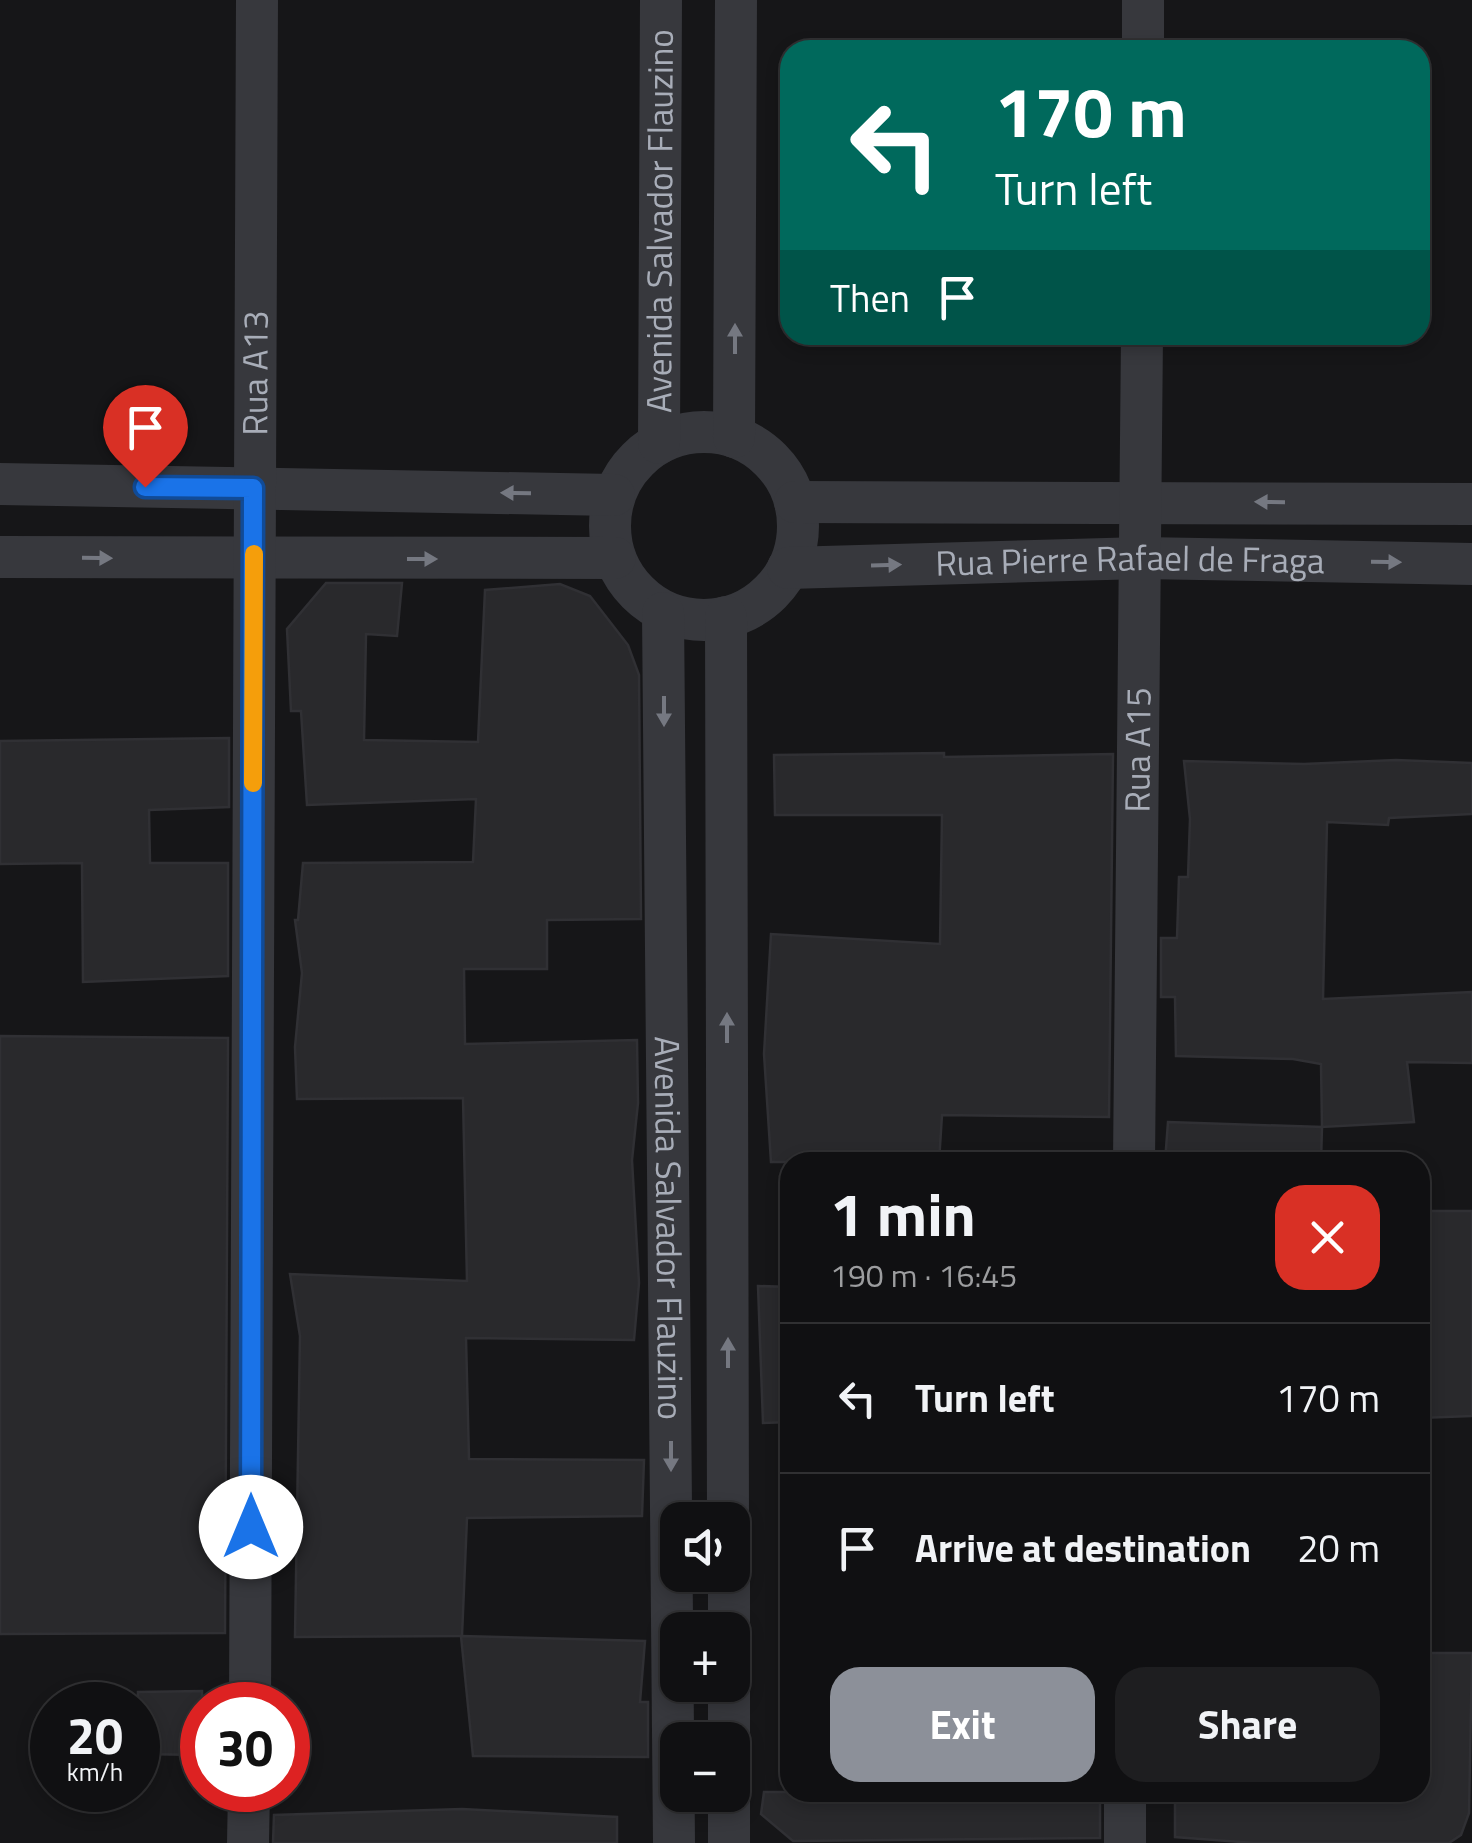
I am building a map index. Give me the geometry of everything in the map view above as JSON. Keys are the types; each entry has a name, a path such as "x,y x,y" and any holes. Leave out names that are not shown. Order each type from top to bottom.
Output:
{"street":[{"name":"Rua A13","path":"250,1682 257,0"},
{"name":"Avenida Salvador Flauzino","path":"659,443 661,0"},
{"path":"734,437 736,0"},
{"path":"1143,0 1143,40"},
{"name":"Rua A15","path":"1134,1152 1142,345"},
{"path":"709,432 734,437 755,447 787,481 795,502 796,546 788,568 763,599 726,618 706,620 664,613 634,590 615,558 609,527 614,495 624,474 659,443 683,434 709,432"},
{"path":"0,484 614,495"},
{"name":"Rua Pierre Rafael de Fraga","path":"795,502 1472,504"},
{"path":"0,557 615,558"},
{"name":"Rua Pierre Rafael de Fraga","path":"788,568 1142,558 1472,564"},
{"name":"Avenida Salvador Flauzino","path":"664,613 674,1843"},
{"name":"Avenida Salvador Flauzino","path":"726,618 728,1502"},
{"path":"1125,1802 1125,1843"},
{"path":"248,1843 249,1812"},
{"path":"729,1812 729,1843"}],"building":[{"path":"326,583 402,583 397,636 366,634 364,740 478,742 485,590 560,584 590,596 628,645 639,675 641,919 547,920 547,969 464,969 465,1044 637,1040 638,1103 632,1160 639,1283 634,1340 466,1338 469,1459 644,1460 642,1516 467,1518 462,1636 295,1637 300,1336 290,1274 467,1281 463,1098 297,1099 295,1047 302,973 295,920 303,863 473,862 476,799 307,805 301,711 291,711 287,629"},
{"path":"229,738 229,807 149,810 150,863 228,863 228,976 83,982 82,863 0,864 0,741"},
{"path":"1113,754 1109,1117 942,1115 940,1152 780,1152 780,1162 771,1162 764,1054 771,934 940,944 942,815 775,815 774,755"},
{"path":"1396,760 1472,763 1472,814 1389,818 1388,825 1327,822 1323,999 1472,992 1472,1063 1407,1062 1414,1122 1322,1127 1321,1064 1293,1059 1176,1056 1175,997 1161,997 1161,938 1177,938 1179,877 1188,877 1190,819 1184,761 1304,764"},
{"path":"0,1036 228,1038 225,1633 0,1634"},
{"path":"1168,1122 1322,1127 1321,1152 1166,1152"},
{"path":"1430,1211 1472,1211 1472,1416 1430,1418"},
{"path":"758,1286 780,1287 780,1422 763,1423"},
{"path":"461,1636 645,1641 640,1702 648,1702 648,1757 473,1756"},
{"path":"1430,1653 1472,1653 1469,1813 1461,1835 1449,1843 1254,1843 1175,1837 1175,1802 1430,1802"},
{"path":"180,1691 180,1755 160,1754 160,1692"},
{"path":"764,1792 780,1792 780,1802 1100,1802 1100,1838 793,1841 761,1814"},
{"path":"462,1809 617,1817 617,1843 273,1843 274,1815"}],"slow traffic":[{"path":"253,783 254,554"}],"route":[{"path":"145,487 253,488 251,1527"}]}
